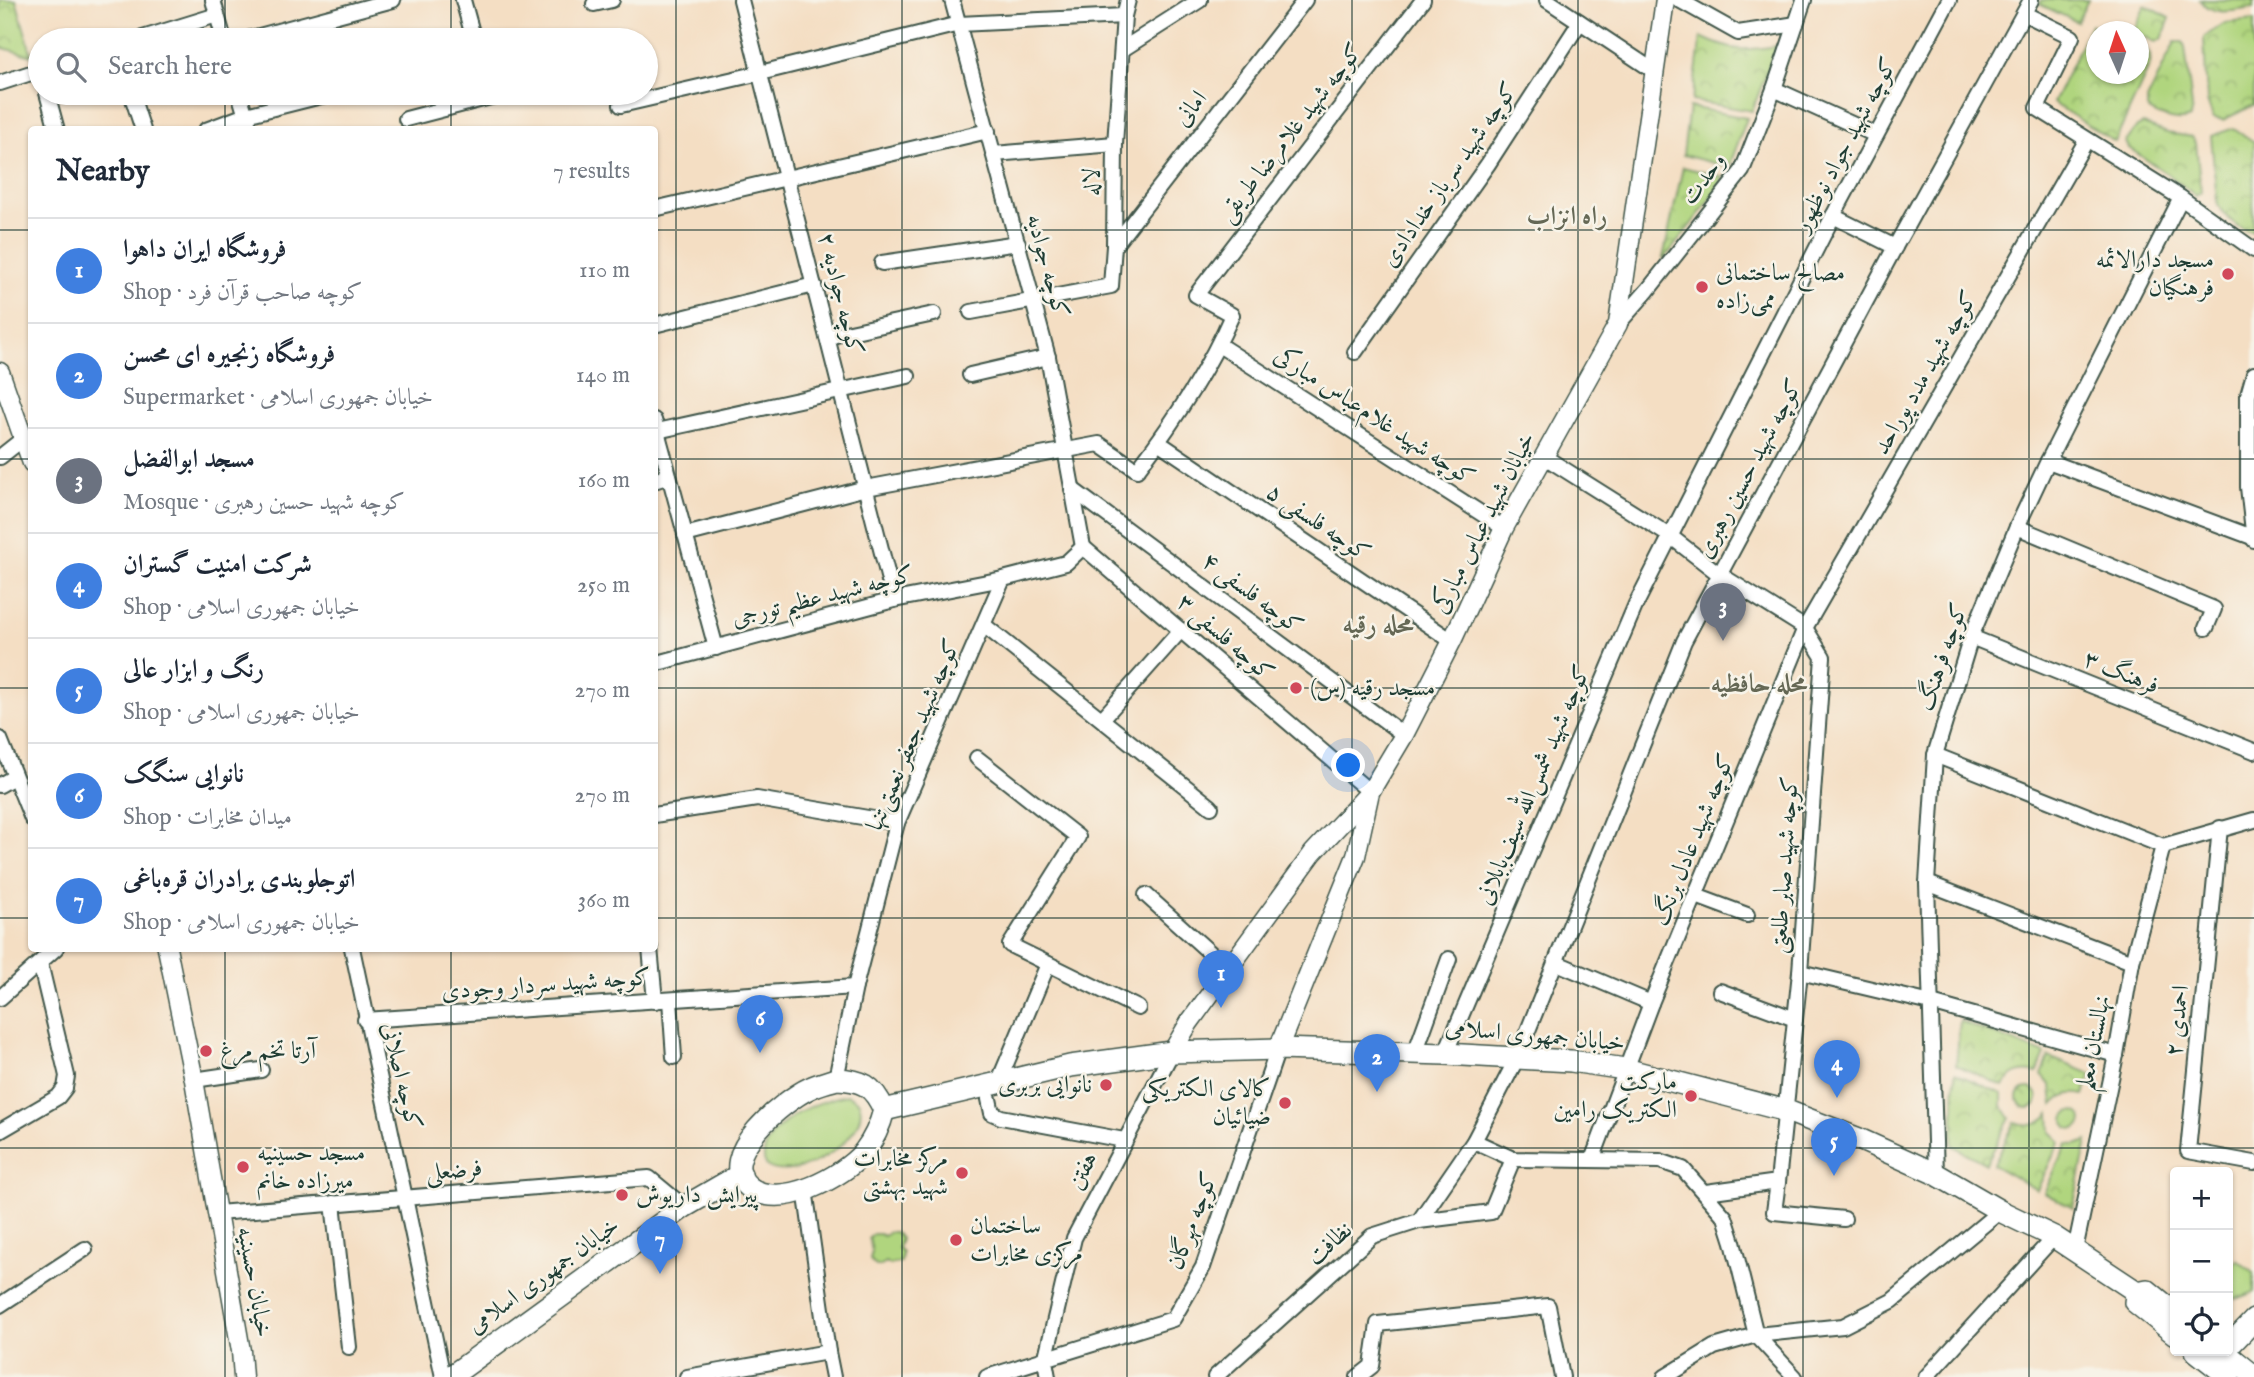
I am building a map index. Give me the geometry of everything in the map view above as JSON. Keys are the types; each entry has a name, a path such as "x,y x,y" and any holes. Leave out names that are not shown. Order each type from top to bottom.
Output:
{"main road":[{"name":"خیابان جمهوری اسلامی","path":"884,1110 993,1091 1070,1066 1172,1052 1278,1049 1445,1054 1571,1061 1625,1069 1787,1111 1859,1139 1936,1174 2000,1211 2054,1237 2137,1292 2147,1290 2170,1309"},
{"path":"836,1079 854,1080 872,1088 884,1110 878,1130 862,1154 835,1178 778,1195 749,1187 741,1174 739,1162 746,1144 759,1127 783,1105 810,1088 836,1079"},
{"name":"خیابان جمهوری اسلامی","path":"450,1377 684,1207 741,1174"},
{"name":"خیابان جمهوری اسلامی","path":"2137,1292 2135,1302 2170,1330"},
{"path":"2228,1361 2254,1320"}],"street":[{"path":"213,0 221,28"},
{"path":"289,28 393,0"},
{"path":"463,0 471,28"},
{"path":"594,4 612,0"},
{"name":"کوچه جوادیه ۲","path":"741,0 894,600"},
{"name":"کوچه جوادیه","path":"952,0 1048,358 1083,547"},
{"name":"لاله","path":"1033,299 1111,286 1115,144 1124,16 1128,0"},
{"path":"1123,49 1200,0"},
{"name":"امانی","path":"1114,246 1305,0"},
{"name":"کوچه شهید غلامرضا طریقی","path":"1219,345 1232,315 1196,295 1423,0"},
{"path":"1547,0 1654,71"},
{"name":"خیابان شهید عباس مبارکی","path":"1278,1049 1356,856 1370,792 1404,735 1452,641 1504,528 1618,324 1665,0"},
{"path":"1679,0 1738,33 1797,24"},
{"name":"وحدت","path":"1618,324 1742,171 1774,89 1804,0"},
{"name":"کوچه شهید جواد نوظهور","path":"1670,536 1833,216 1949,0"},
{"path":"2028,7 2072,37 2036,108 2182,198 2254,250"},
{"name":"کوچه شهید حسین رهبری","path":"1419,1222 1474,1141 1517,1058 1684,641 1895,247 2028,7"},
{"path":"175,28 217,15"},
{"path":"658,97 959,24 1124,16"},
{"name":"کوچه شهید سرباز خدادادی","path":"1355,352 1488,164 1580,22"},
{"path":"0,83 28,74"},
{"path":"1774,89 1876,135"},
{"path":"50,105 56,126"},
{"path":"135,105 142,126"},
{"path":"243,105 248,122"},
{"path":"227,126 248,122 298,105"},
{"path":"406,119 454,105"},
{"path":"658,208 988,131"},
{"name":"کوچه شهید مدد پوراحد","path":"1805,628 2086,141"},
{"path":"994,154 1115,144"},
{"name":"کوچه فرهنگ","path":"1936,1174 1927,883 1935,755 1971,637 2017,527 2182,198"},
{"path":"1833,216 1895,247"},
{"path":"882,263 1018,243"},
{"path":"658,324 814,285"},
{"path":"971,312 1033,299"},
{"path":"827,337 934,314"},
{"path":"685,536 866,488 1099,444 1137,470 1158,442 1219,345"},
{"name":"کوچه شهید غلام‌عباس مبارکی","path":"1219,345 1504,528"},
{"path":"970,374 1048,358"},
{"path":"0,372 28,450"},
{"path":"2048,461 2253,539 2248,487 2248,395 2254,374"},
{"path":"658,426 908,376"},
{"path":"658,434 716,648"},
{"path":"0,457 24,438"},
{"name":"کوچه فلسفی ۵","path":"1158,442 1452,641"},
{"path":"1543,456 1670,536 1719,573 1805,628"},
{"path":"658,480 669,477"},
{"name":"کوچه فلسفی ۴","path":"1072,489 1404,735"},
{"path":"2017,527 2214,609 2206,628"},
{"name":"کوچه شهید شمس‌الله سیف‌بابلانی","path":"1445,1054 1636,604 1670,536"},
{"path":"1003,579 1066,563 1083,547"},
{"name":"کوچه فلسفی ۳","path":"1083,547 1370,792"},
{"name":"کوچه شهید عظیم تورجی","path":"658,663 894,600 1003,579"},
{"name":"کوچه شهید جعفر نعمتی‌تنها","path":"836,1079 855,987 897,823 985,626 1003,579"},
{"path":"985,626 1211,807"},
{"name":"کوچه شهید عادل برنگ","path":"1592,1160 1651,1003 1805,628"},
{"name":"کوچه شهید صابر طلعتی","path":"1805,628 1823,657 1800,972 1774,1212 1844,1219"},
{"path":"1102,719 1181,630"},
{"name":"فرهنگ ۳","path":"1971,637 2254,751"},
{"path":"0,738 28,811"},
{"path":"1935,755 2163,846 2254,820"},
{"path":"977,758 1078,837 1010,945 1138,1008"},
{"path":"0,785 14,778"},
{"path":"1172,1052 1189,1023 1313,853 1370,792"},
{"path":"658,814 757,799 897,823"},
{"name":"احمدی ۲","path":"2220,828 2188,1152 2254,1163"},
{"name":"نهالستان معلم","path":"2075,1250 2116,1055 2132,962 2163,846"},
{"path":"1927,883 2132,962"},
{"path":"1146,895 1228,969"},
{"path":"1696,896 1747,915"},
{"path":"0,998 51,952"},
{"name":"خیابان حسینیه","path":"168,952 194,1080 241,1351 243,1377"},
{"name":"کوچه اصلانی","path":"353,952 365,1020 443,1377"},
{"path":"651,952 674,1057"},
{"path":"1415,1053 1449,959"},
{"path":"0,1131 58,1097 65,1088 67,1076 40,963"},
{"path":"1557,963 1651,1003"},
{"path":"1048,964 993,1091 992,1113 1001,1117 1124,1140"},
{"path":"1800,972 1931,1003 2116,1055"},
{"name":"کوچه شهید سردار وجودی","path":"365,1020 855,987"},
{"path":"1720,991 1795,1019"},
{"name":"کوچه مهرگان","path":"987,1377 1173,1320 1203,1267 1278,1049"},
{"name":"هفتن","path":"1045,1361 1074,1238 1172,1052"},
{"path":"194,1080 261,1070"},
{"path":"1474,1141 1513,1159 1660,1161 1683,1169 1706,1192 1725,1217 1734,1242 1756,1335 1795,1377"},
{"name":"نظافت","path":"1215,1377 1372,1236 1419,1222 1492,1212 1513,1159"},
{"name":"فرضعلی","path":"217,1213 649,1178 684,1207"},
{"path":"1706,1192 1778,1182"},
{"path":"805,1189 833,1377"},
{"path":"333,1203 349,1347"},
{"path":"1665,1377 1714,1347 1756,1335 1843,1326 1892,1301 2000,1211"},
{"path":"1926,1377 2054,1237"},
{"path":"0,1305 85,1249"},
{"path":"1358,1377 1372,1366 1378,1324 1548,1306 1562,1377"},
{"path":"687,1377 828,1352"},
{"path":"1045,1361 1048,1377"}],"green space":[{"path":"0,0 16,0 28,42 28,55 0,47"},
{"path":"2041,0 2088,0 2077,22 2039,4"},
{"path":"2200,0 2254,0 2254,8 2218,11 2205,6"},
{"path":"2145,5 2170,18 2162,39 2155,42 2149,39 2149,21 2138,21"},
{"path":"2254,20 2254,105 2223,120 2213,118 2207,101 2204,37 2225,23"},
{"path":"2086,35 2086,84 2141,84 2115,142 2053,103"},
{"path":"1701,37 1738,49 1777,46 1752,111 1692,101"},
{"path":"2175,42 2183,42 2185,47 2192,107 2190,118 2185,120 2168,118 2147,109 2147,100"},
{"path":"1689,107 1747,118 1729,167 1683,155"},
{"path":"2143,124 2167,133 2192,137 2196,143 2201,192 2196,196 2129,148 2126,142 2137,127"},
{"path":"2234,128 2254,142 2253,232 2231,221 2217,201 2211,136"},
{"path":"1683,167 1723,177 1713,196 1663,258"},
{"path":"1960,1021 2045,1054 2037,1073 2017,1073 2003,1086 1956,1065"},
{"path":"2049,1057 2091,1074 2084,1095 2067,1095 2053,1105 2051,1086 2042,1075"},
{"path":"1955,1073 2002,1094 2002,1106 2010,1118 1986,1164 1953,1146"},
{"path":"2028,1088 2035,1091 2038,1098 2035,1105 2028,1108 2021,1105 2018,1098 2021,1091"},
{"path":"848,1095 859,1102 860,1116 854,1130 843,1144 811,1164 793,1170 778,1170 765,1165 764,1152 779,1128 806,1109"},
{"path":"2069,1111 2077,1111 2082,1120 2080,1127 2069,1129 2064,1124 2064,1116"},
{"path":"2050,1113 2051,1132 2060,1141 2037,1190 1993,1165 2015,1122 2034,1124"},
{"path":"2087,1141 2073,1208 2044,1193 2067,1144 2076,1145"},
{"path":"889,1232 896,1232 901,1239 898,1248 902,1252 901,1262 890,1265 886,1262 876,1266 870,1260 872,1251 869,1238 873,1234 884,1236"},
{"path":"2237,1260 2254,1273 2254,1292 2236,1299 2233,1299 2233,1264"}],"place":[{"name":"مسجد دارالائمه فرهنگیان","path":"2228,274"},
{"name":"مصالح ساختمانی ممی‌زاده","path":"1702,287"},
{"name":"مسجد ابوالفضل","path":"1723,641"},
{"name":"مسجد رقیه (س)","path":"1296,688"},
{"name":"فروشگاه ایران داهوا","path":"1221,1008"},
{"name":"آرتا تخم مرغ","path":"206,1051"},
{"name":"نانوایی سنگک","path":"760,1053"},
{"name":"نانوایی بربری","path":"1106,1085"},
{"name":"فروشگاه زنجیره ای محسن","path":"1377,1092"},
{"name":"مارکت الکتریک رامین","path":"1691,1096"},
{"name":"شرکت امنیت گستران","path":"1837,1098"},
{"name":"کالای الکتریکی ضیائیان","path":"1285,1103"},
{"name":"مسجد حسینیه میرزاده خانم","path":"243,1167"},
{"name":"مرکز مخابرات شهید بهشتی","path":"962,1173"},
{"name":"رنگ و ابزار عالی","path":"1834,1176"},
{"name":"پیرایش داریوش","path":"622,1195"},
{"name":"ساختمان مرکزی مخابرات","path":"956,1240"},
{"name":"اتوجلوبندی برادران قره‌باغی","path":"660,1274"}],"district":[{"name":"راه انزاب","path":"1567,216"},
{"name":"محله رقیه","path":"1378,625"},
{"name":"محله حافظیه","path":"1759,684"}]}
